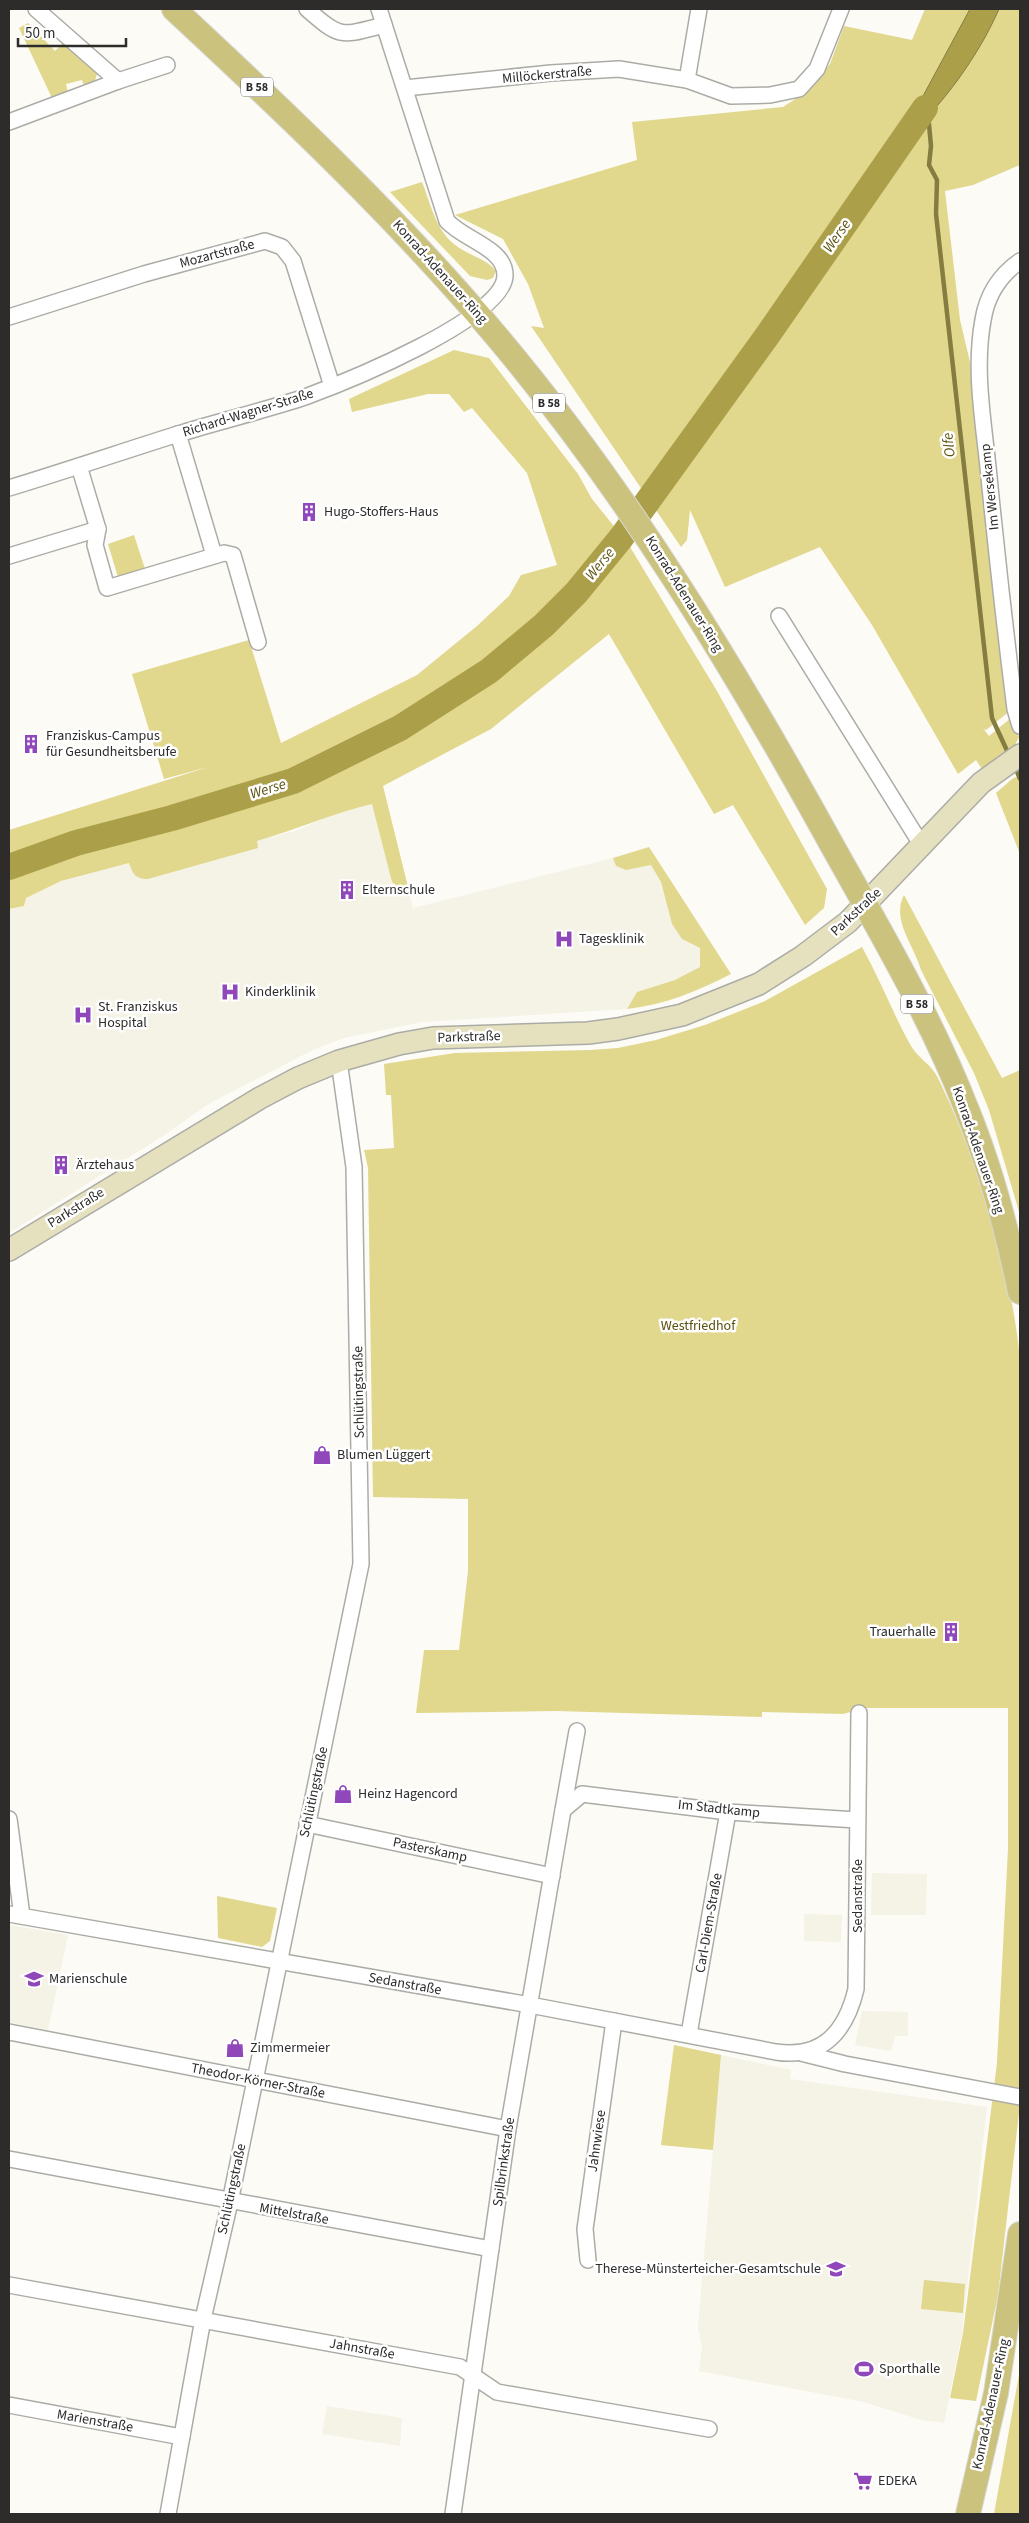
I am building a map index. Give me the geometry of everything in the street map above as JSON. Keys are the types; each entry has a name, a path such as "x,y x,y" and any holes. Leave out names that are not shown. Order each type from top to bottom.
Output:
{"main road":[{"name":"Konrad-Adenauer-Ring","path":"174,9 380,206 477,313 562,419 652,542 767,728 929,1026 965,1104 987,1166 1020,1292"},
{"name":"Konrad-Adenauer-Ring","path":"968,2514 997,2384 1020,2234"}],"street":[{"path":"36,9 118,81"},
{"path":"307,9 331,30 350,34 384,25"},
{"path":"379,9 447,220 464,236 497,255 504,267 505,281 502,290 477,313"},
{"path":"687,80 699,9"},
{"name":"Millöckerstraße","path":"405,88 551,73 619,69 687,80 730,96 770,95 799,89 817,69 841,9"},
{"path":"9,122 167,64"},
{"name":"Mozartstraße","path":"9,317 144,274 265,241 282,247 293,261 332,386"},
{"name":"Im Wersekamp","path":"1020,261 1005,272 992,291 983,318 977,362 1015,709 1020,726"},
{"name":"Richard-Wagner-Straße","path":"9,488 178,434 275,407 332,386 434,339 477,313"},
{"path":"178,434 214,555"},
{"path":"79,466 98,529 95,545 107,588 227,552 234,558 258,642"},
{"path":"9,556 98,529"},
{"path":"779,616 921,844"},
{"name":"Parkstraße","path":"9,1250 260,1098 298,1078 339,1061 383,1047 433,1038 588,1033 654,1023 682,1015 759,984 810,951 865,906 921,844 981,783 1014,759"},
{"name":"Schlütingstraße","path":"168,2514 203,2319 230,2202 361,1564 354,1167 339,1061"},
{"name":"Sedanstraße","path":"801,2053 814,2050 828,2040 841,2026 851,2008 857,1966 859,1713"},
{"name":"Spilbrinkstraße","path":"453,2514 508,2130 577,1731"},
{"name":"Im Stadtkamp","path":"563,1810 582,1794 728,1812 857,1820"},
{"name":"Carl-Diem-Straße","path":"689,2034 728,1812"},
{"path":"9,1819 15,1915"},
{"name":"Pasterskamp","path":"308,1824 552,1876"},
{"name":"Sedanstraße","path":"15,1915 614,2020 776,2052 801,2053 845,2064 1020,2097"},
{"name":"Jahnwiese","path":"588,2260 584,2229 614,2020"},
{"name":"Theodor-Körner-Straße","path":"9,2032 508,2130"},
{"name":"Mittelstraße","path":"9,2160 491,2249"},
{"name":"Jahnstraße","path":"9,2285 460,2367 497,2392 709,2428"},
{"name":"Marienstraße","path":"9,2405 182,2437"}],"shaded area":[{"path":"970,9 999,9 981,44 959,78 920,125 906,138 916,109"},
{"path":"373,804 392,882 401,889 409,891 413,908 613,858 616,866 626,870 651,865 661,882 672,924 682,939 700,948 700,967 675,980 637,992 627,1009 422,1022 344,1038 313,1050 210,1103 163,1136 9,1233 9,909 24,906 26,898 61,881 129,863 258,848 256,841 295,831 339,812"},
{"path":"872,1873 927,1874 926,1915 871,1915"},
{"path":"804,1914 842,1915 841,1942 804,1941"},
{"name":"Marienschule","path":"9,1925 68,1935 48,2030 9,2022"},
{"path":"862,2011 908,2012 908,2036 895,2036 891,2051 855,2045"},
{"name":"Therese-Münsterteicher-Gesamtschule","path":"721,2055 791,2070 790,2079 987,2107 962,2333 944,2423 921,2420 864,2402 699,2371 702,2346 698,2327"},
{"path":"327,2406 402,2418 400,2446 322,2434"}],"green space":[{"path":"925,9 970,9 916,109 907,137 934,110 959,78 982,43 999,9 1020,9 1020,165 973,185 945,191 960,320 970,362 992,578 1010,711 986,730 983,728 989,736 1011,718 1019,737 1015,745 982,769 976,760 958,774 872,625 820,547 725,587 690,510 687,540 681,547 531,326 544,328 528,284 503,239 455,215 637,160 632,122 783,107 811,89 830,64 844,26 912,40"},
{"path":"28,23 55,51 64,42 97,74 94,84 84,86 82,80 66,84 68,93 52,98 19,28"},
{"path":"422,182 438,224 448,238 459,248 493,267 496,271 493,278 487,280 470,276 390,192"},
{"path":"454,350 489,358 578,474 592,499 617,530 576,583 541,619 476,673 404,719 366,740 273,782 87,836 9,862 9,830 208,767 164,779 132,674 249,640 281,743 417,675 477,626 509,596 521,575 557,565 527,473 472,408 464,412 449,394 428,394 352,412 349,399"},
{"path":"134,535 145,569 118,577 108,544"},
{"path":"627,542 717,691 827,889 824,908 805,925 733,805 714,814 609,634 491,729 383,786 409,891 401,889 392,882 372,804 257,841 258,848 148,879 135,875 129,863 61,881 26,898 24,906 9,909 9,873 76,848 174,824 294,787 403,733 493,675 550,628 582,596"},
{"path":"1020,775 1020,854 996,793 1012,779"},
{"path":"649,847 731,974 681,996 627,1009 637,992 675,980 700,967 700,948 682,939 672,924 661,882 651,865 626,870 616,866 613,858"},
{"path":"904,895 1002,1078 1020,1070 1020,1215 989,1110 974,1073 921,970 905,932 900,914"},
{"name":"Westfriedhof","path":"862,947 911,1046 938,1078 967,1145 980,1180 1001,1251 1009,1287 1020,1359 1020,2104 998,2295 976,2401 950,2398 963,2333 997,2063 1008,1849 1008,1708 866,1708 843,1714 762,1712 762,1717 556,1711 416,1713 424,1650 459,1650 468,1571 468,1499 373,1497 368,1168 364,1150 394,1148 391,1095 386,1095 384,1064 455,1053 591,1050 618,1048 656,1040 705,1025 765,1001"},
{"path":"217,1896 277,1908 270,1941 262,1947 218,1938"},
{"path":"674,2045 721,2055 713,2150 661,2145"},
{"path":"924,2280 965,2284 963,2313 921,2309"},
{"path":"1020,2369 1020,2514 994,2514"}],"waterway":[{"name":"Werse","path":"9,867 76,843 172,818 293,781 400,728 489,671 544,625 576,593 621,538 767,336 925,108"},
{"name":"Olfe","path":"928,114 931,146 929,165 937,180 936,214 992,718 1009,755"},
{"name":"Olfe","path":"1015,767 1020,779"}],"place":[{"name":"Hugo-Stoffers-Haus","path":"309,512"},
{"name":"Franziskus-Campus für Gesundheitsberufe","path":"31,744"},
{"name":"Elternschule","path":"347,890"},
{"name":"Tagesklinik","path":"564,939"},
{"name":"Kinderklinik","path":"230,992"},
{"name":"St. Franziskus Hospital","path":"83,1015"},
{"name":"Ärztehaus","path":"61,1165"},
{"name":"Blumen Lüggert","path":"322,1455"},
{"name":"Trauerhalle","path":"951,1632"},
{"name":"Heinz Hagencord","path":"343,1794"},
{"name":"Marienschule","path":"34,1979"},
{"name":"Zimmermeier","path":"235,2048"},
{"name":"Therese-Münsterteicher-Gesamtschule","path":"836,2269"},
{"name":"Sporthalle","path":"864,2369"},
{"name":"EDEKA","path":"863,2481"}]}
